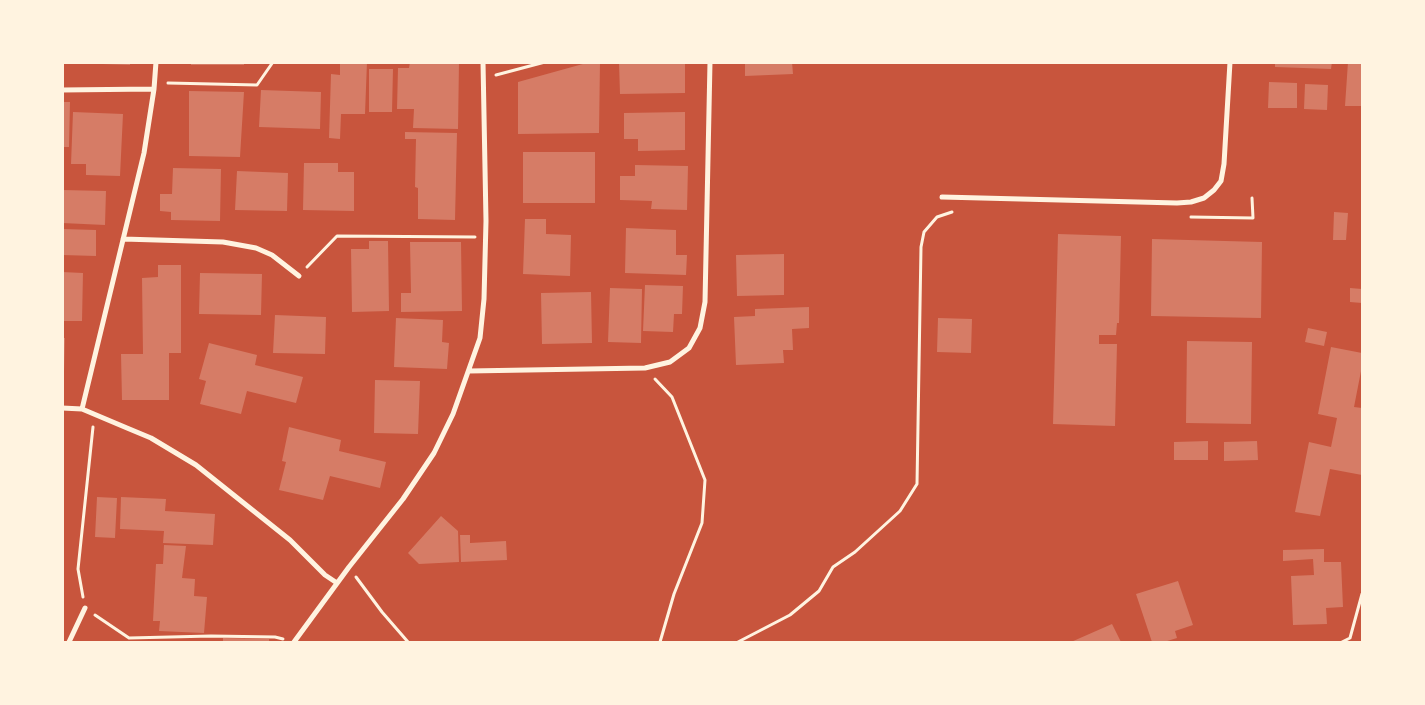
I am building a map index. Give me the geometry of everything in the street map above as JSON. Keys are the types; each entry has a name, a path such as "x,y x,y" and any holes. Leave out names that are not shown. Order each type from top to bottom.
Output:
{"street":[{"path":"82,409 144,153 154,89 156,62"},
{"path":"294,642 349,567 403,499 434,453 453,414 480,338 484,299 485,237 483,62"},
{"path":"469,371 645,368 670,362 689,348 700,328 705,302 710,62"},
{"path":"942,198 1177,203 1191,202 1204,198 1221,181 1224,164 1230,62"},
{"path":"62,90 154,89"},
{"path":"123,239 223,242 256,248 272,254 299,276"},
{"path":"62,408 82,409 151,438 196,465 290,540 325,575 337,583"},
{"path":"69,642 85,608"}],"path":[{"path":"154,82 257,85 273,62"},
{"path":"483,78 545,62"},
{"path":"1184,217 1253,218 1252,198"},
{"path":"738,642 790,615 820,591 833,566 855,552 900,511 917,484 921,247 924,232 937,217 953,212"},
{"path":"299,276 336,236 485,237"},
{"path":"645,368 672,397 705,480 702,523 674,594 660,642"},
{"path":"94,414 78,569 85,608 129,638 275,637 294,642"},
{"path":"349,567 382,612 408,642"},
{"path":"1342,642 1350,638 1362,594"}],"building":[{"path":"103,62 130,62 130,65 102,64"},
{"path":"191,62 244,62 244,65 191,65"},
{"path":"340,62 367,62 365,114 341,114 340,139 329,138 331,74 340,75"},
{"path":"410,62 459,62 458,129 413,128 414,109 397,109 398,68 409,68"},
{"path":"590,62 600,62 599,133 518,134 518,82"},
{"path":"619,62 685,62 685,93 620,94"},
{"path":"745,62 792,62 793,74 745,76"},
{"path":"1275,62 1332,62 1331,69 1275,67"},
{"path":"1348,62 1362,62 1362,106 1345,106"},
{"path":"369,69 393,69 392,112 369,112"},
{"path":"1269,82 1297,83 1297,108 1268,108"},
{"path":"1305,84 1328,85 1327,110 1304,109"},
{"path":"261,90 321,92 320,129 259,127"},
{"path":"189,91 244,92 240,157 189,156"},
{"path":"62,102 70,102 69,147 62,147"},
{"path":"73,112 123,114 120,176 86,175 86,164 71,164"},
{"path":"685,112 685,150 638,151 638,139 624,139 624,113"},
{"path":"405,132 457,133 455,220 418,219 418,188 415,187 416,139 405,139"},
{"path":"523,152 595,152 595,203 523,203"},
{"path":"304,163 338,163 338,172 354,172 354,211 303,210"},
{"path":"635,165 688,166 687,210 651,209 652,201 620,200 620,176 635,176"},
{"path":"173,168 221,169 220,221 171,220 171,212 160,211 160,194 172,194"},
{"path":"237,171 288,173 287,211 235,210"},
{"path":"62,190 106,191 105,225 62,223"},
{"path":"1334,212 1348,213 1346,240 1333,240"},
{"path":"525,219 546,219 546,234 571,235 570,276 523,274"},
{"path":"626,228 676,230 676,255 687,255 686,275 625,273"},
{"path":"62,229 96,230 96,256 62,255"},
{"path":"1058,234 1121,236 1119,323 1117,323 1116,335 1099,335 1099,344 1117,344 1115,426 1053,424"},
{"path":"1152,239 1262,242 1261,318 1151,316"},
{"path":"369,241 388,241 389,311 352,312 351,249 369,249"},
{"path":"410,242 461,242 462,311 401,312 401,293 411,293"},
{"path":"784,254 784,295 737,296 736,255"},
{"path":"158,265 181,265 181,353 169,353 169,400 122,400 121,354 143,354 142,278 158,277"},
{"path":"62,272 83,273 82,321 62,321"},
{"path":"200,273 262,274 261,315 199,314"},
{"path":"645,285 683,286 682,314 674,314 673,332 643,331"},
{"path":"610,288 642,289 641,343 608,342"},
{"path":"1350,288 1362,289 1362,303 1350,302"},
{"path":"591,292 592,343 542,344 541,293"},
{"path":"809,307 809,328 792,329 793,350 783,350 784,363 736,365 734,317 755,316 755,309"},
{"path":"275,315 326,317 325,354 273,353"},
{"path":"396,318 443,320 442,342 449,343 447,369 394,367"},
{"path":"938,318 972,319 971,353 937,352"},
{"path":"1308,328 1327,332 1324,346 1305,342"},
{"path":"62,338 65,338 64,372 62,372"},
{"path":"1187,341 1252,342 1251,424 1186,423"},
{"path":"209,343 257,355 255,365 303,377 296,403 247,391 241,414 200,404 206,381 199,379"},
{"path":"1331,347 1362,353 1362,366 1354,407 1362,408 1362,475 1330,469 1320,516 1295,512 1309,442 1331,447 1337,418 1318,414"},
{"path":"375,380 420,381 418,434 374,433"},
{"path":"289,427 341,440 339,451 386,462 380,488 330,476 323,500 279,490 286,462 282,461"},
{"path":"1208,441 1208,460 1174,460 1174,442"},
{"path":"1257,441 1258,460 1224,461 1224,442"},
{"path":"97,497 117,498 115,538 95,537"},
{"path":"121,497 166,499 165,511 215,514 213,545 163,543 164,531 120,529"},
{"path":"441,516 458,531 459,562 419,564 408,553"},
{"path":"460,535 470,535 470,543 506,541 507,560 461,562"},
{"path":"164,545 186,546 182,578 195,579 194,596 207,597 204,633 159,631 160,621 153,621 156,564 163,564"},
{"path":"1324,549 1324,562 1341,562 1343,607 1326,608 1327,624 1293,625 1291,576 1314,575 1313,559 1283,561 1283,550"},
{"path":"1178,581 1193,625 1175,631 1177,638 1164,642 1152,642 1136,594"},
{"path":"1112,624 1121,642 1071,642"},
{"path":"223,638 269,639 269,642 223,642"}]}
